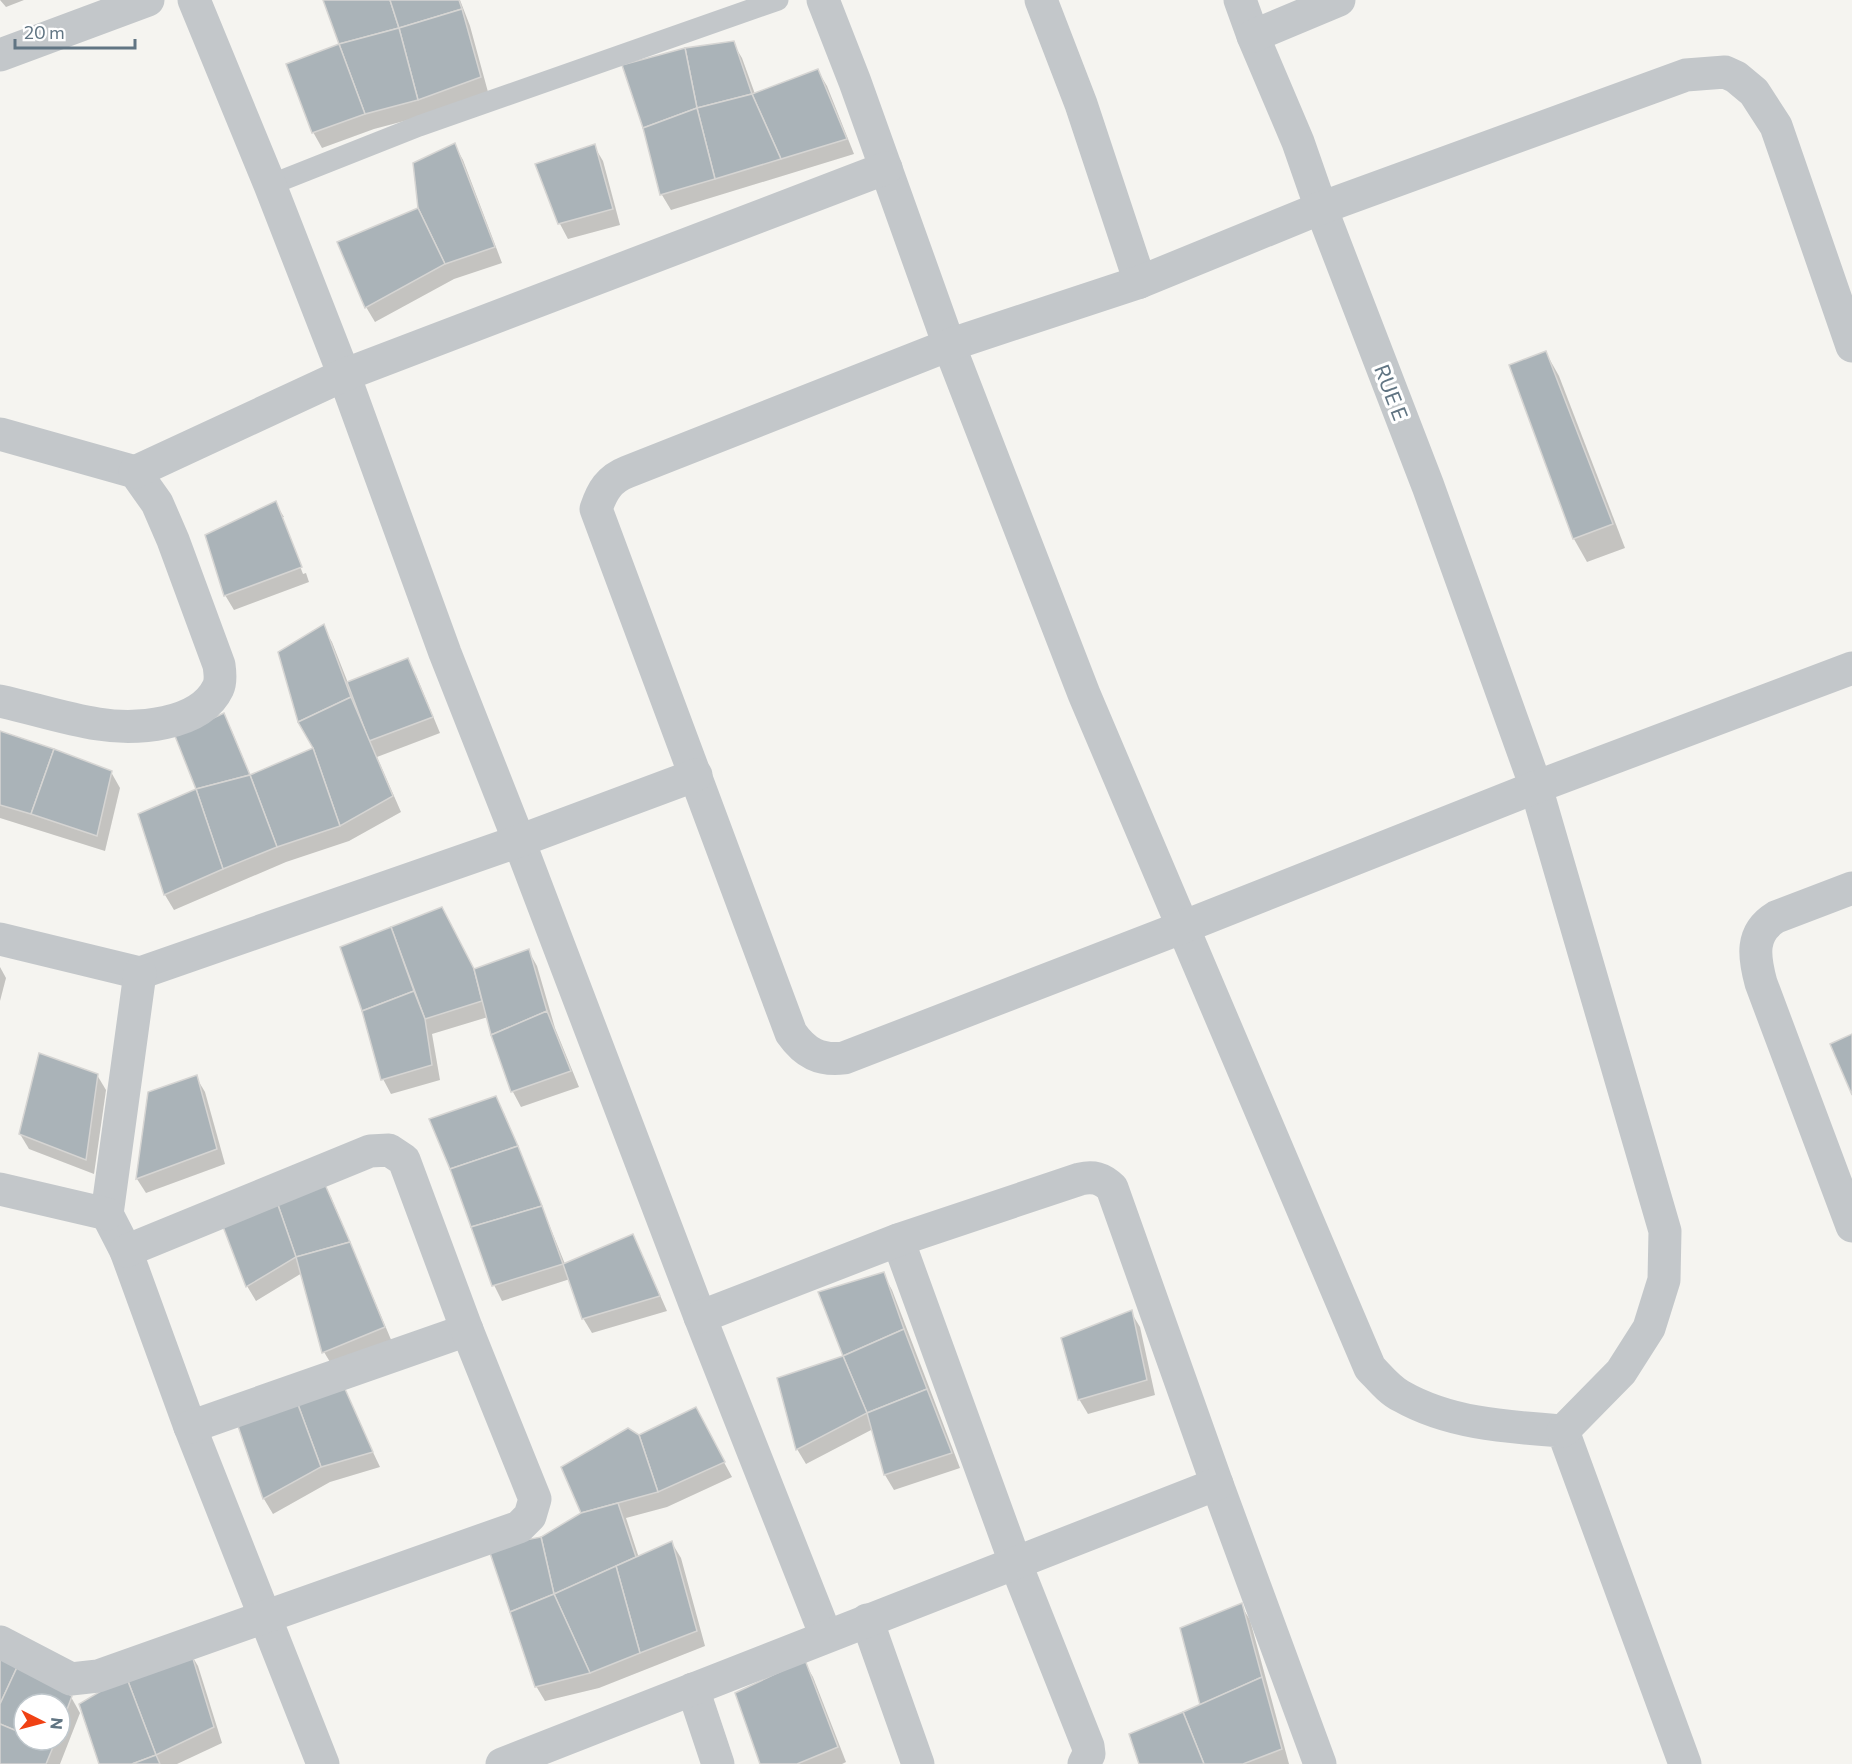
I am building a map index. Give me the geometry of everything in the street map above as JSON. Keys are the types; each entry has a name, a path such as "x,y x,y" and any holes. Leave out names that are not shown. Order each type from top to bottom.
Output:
{"street":[{"path":"0,55 148,0"},
{"path":"194,0 270,185 344,375 445,653 700,1317 826,1636"},
{"path":"823,0 949,345 1084,694 1370,1368 1399,1396 1445,1414 1495,1426 1563,1431 1685,1764"},
{"path":"1041,0 1081,104 1140,282"},
{"name":"RUE E","path":"1240,0 1252,36 1298,142 1321,208 1428,486 1536,787 1665,1231 1664,1280 1649,1328 1621,1372 1563,1431"},
{"path":"1252,36 1339,0"},
{"path":"1851,341 1776,126 1754,92 1736,78 1725,72 1686,75 1321,208 1140,282 949,345 627,471 608,484 596,509 791,1033 812,1055 831,1059 844,1058 1536,787 1852,668"},
{"path":"135,472 344,375 886,168"},
{"path":"0,434 135,472 157,503 173,540 219,665 220,685 203,707 181,718 151,725 99,724 0,701"},
{"path":"0,939 140,973 519,841 696,775"},
{"path":"1852,888 1776,917 1767,923 1756,946 1754,956 1761,983 1852,1226"},
{"path":"140,973 107,1214 126,1251 190,1427 323,1764"},
{"path":"0,1642 71,1679 98,1676 519,1527 530,1516 535,1498 467,1330 404,1160 389,1150 370,1152 126,1251"},
{"path":"700,1317 898,1240 1080,1179 1092,1177 1105,1182 1112,1188 1320,1764"},
{"path":"0,1189 107,1214"},
{"path":"898,1240 1015,1562 1088,1746 1089,1754 1084,1764"},
{"path":"190,1427 467,1330"},
{"path":"502,1764 1217,1484"},
{"path":"867,1620 918,1764"},
{"path":"693,1689 718,1764"}],"lane":[{"path":"270,185 419,126 778,0"}],"building":[{"path":"323,0 390,0 399,28 339,44"},
{"path":"390,0 459,0 462,9 399,28"},
{"path":"462,9 481,77 418,100 399,28"},
{"path":"399,28 418,100 365,114 339,44"},
{"path":"734,41 752,94 697,108 685,48"},
{"path":"339,44 365,114 312,133 286,64"},
{"path":"685,48 697,108 643,128 622,65"},
{"path":"818,69 847,139 781,159 752,94"},
{"path":"752,94 781,159 715,179 697,108"},
{"path":"697,108 715,179 660,195 643,128"},
{"path":"455,143 495,247 445,264 418,208 413,163"},
{"path":"595,144 613,209 558,224 535,164"},
{"path":"418,208 445,264 365,308 337,242"},
{"path":"1546,351 1613,524 1573,539 1509,365"},
{"path":"276,501 302,567 224,596 205,535"},
{"path":"324,624 351,697 298,722 278,652"},
{"path":"408,658 433,717 369,741 347,682"},
{"path":"351,697 393,796 340,826 313,748 298,722"},
{"path":"224,713 250,775 196,789 175,736"},
{"path":"0,731 54,749 31,814 0,805"},
{"path":"313,748 340,826 277,847 250,775"},
{"path":"54,749 112,771 97,836 31,814"},
{"path":"250,775 277,847 223,869 196,789"},
{"path":"196,789 223,869 164,895 138,814"},
{"path":"442,907 474,969 482,1001 425,1019 391,927"},
{"path":"391,927 414,991 362,1011 340,947"},
{"path":"529,949 547,1011 491,1035 474,969"},
{"path":"414,991 425,1019 432,1065 381,1080 362,1011"},
{"path":"547,1011 571,1071 511,1092 491,1035"},
{"path":"1852,1034 1852,1095 1830,1044"},
{"path":"39,1053 98,1074 86,1160 19,1134"},
{"path":"197,1075 217,1149 136,1179 148,1092"},
{"path":"496,1096 518,1146 450,1169 429,1119"},
{"path":"518,1146 542,1206 471,1227 450,1169"},
{"path":"323,1180 350,1242 296,1257 278,1205"},
{"path":"278,1205 296,1257 246,1287 222,1224"},
{"path":"542,1206 563,1264 492,1286 471,1227"},
{"path":"633,1234 660,1296 582,1319 563,1264"},
{"path":"350,1242 385,1327 322,1353 296,1257"},
{"path":"884,1272 904,1329 843,1356 818,1292"},
{"path":"1132,1310 1147,1380 1078,1400 1061,1338"},
{"path":"904,1329 927,1389 867,1413 843,1356"},
{"path":"843,1356 867,1413 796,1450 777,1378"},
{"path":"345,1389 373,1452 321,1467 297,1402"},
{"path":"927,1389 952,1453 884,1475 867,1413"},
{"path":"297,1402 321,1467 263,1499 238,1426"},
{"path":"696,1407 725,1462 658,1492 639,1435"},
{"path":"628,1428 639,1435 658,1492 581,1513 561,1467"},
{"path":"618,1503 636,1557 554,1594 541,1537 581,1513"},
{"path":"541,1537 554,1594 510,1612 488,1547"},
{"path":"672,1541 697,1631 640,1653 616,1566"},
{"path":"616,1566 640,1653 590,1673 554,1594"},
{"path":"554,1594 590,1673 535,1687 510,1612"},
{"path":"1242,1603 1262,1677 1200,1705 1180,1628"},
{"path":"190,1649 214,1727 156,1755 126,1676"},
{"path":"0,1653 19,1663 0,1704"},
{"path":"805,1660 838,1747 797,1764 760,1764 735,1693"},
{"path":"19,1663 66,1692 12,1692 12,1729 0,1724 0,1704"},
{"path":"126,1676 156,1755 132,1764 99,1764 79,1704"},
{"path":"1262,1677 1282,1749 1243,1764 1204,1764 1183,1712"},
{"path":"1183,1712 1204,1764 1139,1764 1129,1734"},
{"path":"0,1724 12,1729 12,1752 51,1752 46,1764 0,1764"},
{"path":"156,1755 160,1764 132,1764"}]}
